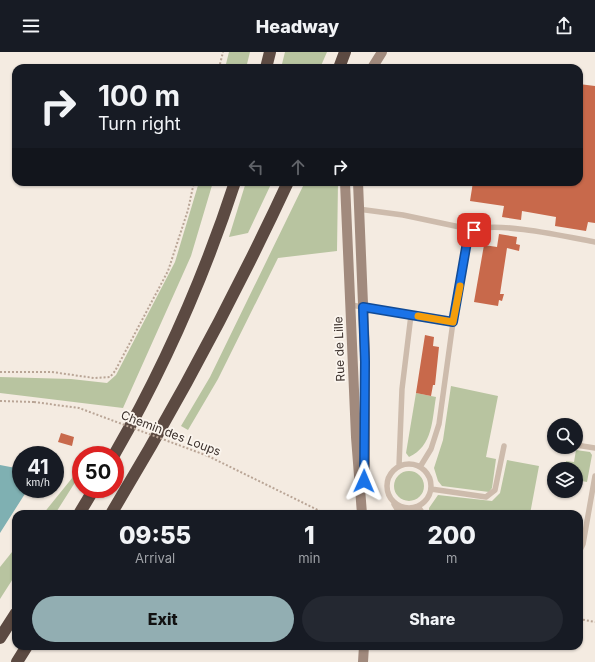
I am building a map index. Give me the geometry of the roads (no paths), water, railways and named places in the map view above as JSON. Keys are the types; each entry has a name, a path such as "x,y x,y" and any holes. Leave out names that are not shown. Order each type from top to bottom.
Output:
{"highway":[{"path":"267,64 270,52"},
{"path":"340,64 345,52"},
{"path":"119,446 143,402 191,302 234,186"},
{"path":"113,510 201,357 286,186"},
{"path":"81,510 89,498"},
{"path":"0,638 12,619"},
{"path":"17,662 25,650"}],"main road":[{"path":"374,64 382,52"},
{"path":"380,64 385,52"},
{"name":"Rue de Lille","path":"345,186 363,510"},
{"name":"Rue de Lille","path":"358,186 365,378 363,510"},
{"path":"363,662 364,650"}],"lane":[{"path":"358,209 403,215 474,230 487,227 539,232 595,242"},
{"path":"420,466 431,449 439,424 453,322 467,242 474,230"},
{"path":"351,305 453,322"},
{"path":"399,466 402,389 411,315"},
{"path":"431,490 486,497 495,490 504,446"},
{"path":"583,446 595,448"},
{"path":"393,502 407,508 418,506 427,499 431,490 429,476 420,466 410,463 399,466 390,473 387,480 388,495 398,510"},
{"path":"583,544 595,476"},
{"path":"418,506 420,510"}],"water":[{"path":"0,465 12,467 12,498 22,498 15,510 12,510 12,514 0,533"}]}
